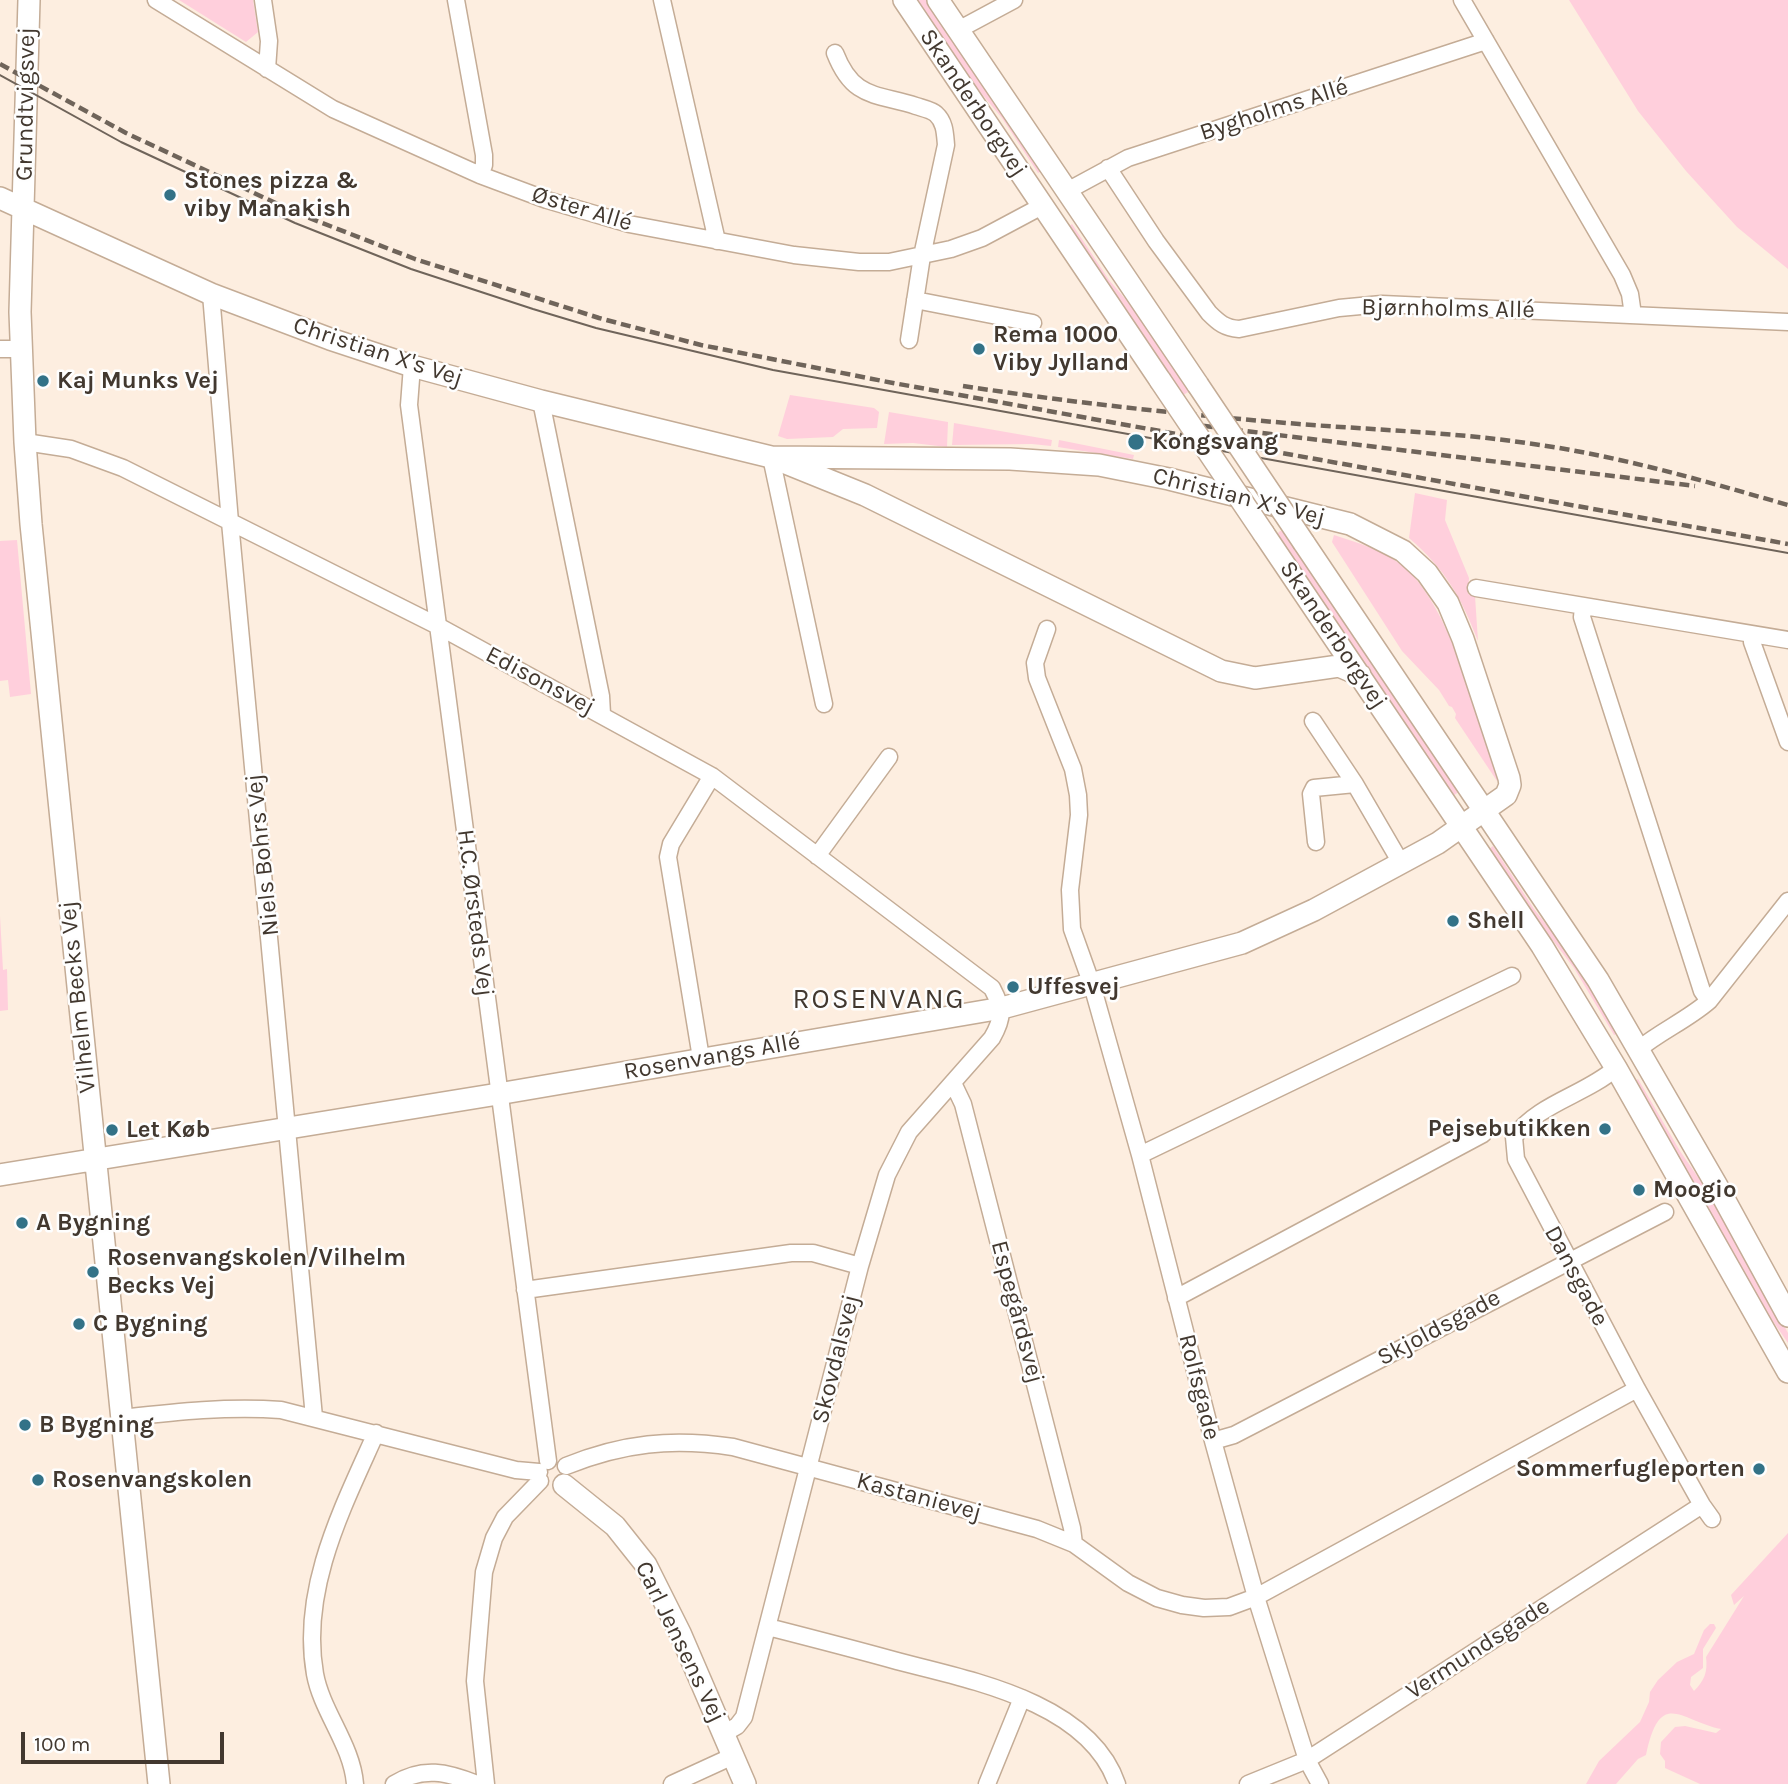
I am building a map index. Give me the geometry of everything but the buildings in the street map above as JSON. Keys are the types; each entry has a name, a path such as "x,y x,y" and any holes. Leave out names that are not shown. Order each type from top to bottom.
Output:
{"street":[{"name":"Grundtvigsvej","path":"23,209 29,0"},
{"name":"Øster Allé","path":"156,0 332,109 480,175 547,200 629,224 794,255 859,262 889,262 922,256 982,238 1042,206"},
{"path":"263,0 269,41 267,69"},
{"path":"456,0 484,155 480,175"},
{"path":"662,0 717,241"},
{"name":"Skanderborgvej","path":"904,0 1542,946 1616,1068 1788,1372"},
{"name":"Skanderborgvej","path":"938,0 1598,980 1788,1316"},
{"path":"958,30 1014,0"},
{"path":"1462,0 1622,275 1630,294 1633,315"},
{"name":"Bygholms Allé","path":"1067,191 1128,158 1486,41"},
{"path":"835,52 840,66 857,87 884,99 936,114 944,127 946,145 922,256 909,340"},
{"name":"Bjørnholms Allé","path":"1108,168 1156,241 1209,313 1220,324 1230,328 1239,329 1339,307 1382,304 1788,323"},
{"path":"1042,206 1067,191"},
{"name":"Christian X's Vej","path":"0,198 211,294 330,339 412,366 541,401 772,457 865,495 1221,671 1255,678 1339,666 1360,675"},
{"name":"Vilhelm Becks Vej","path":"23,209 10,349 25,442 48,703 159,1784"},
{"name":"Niels Bohrs Vej","path":"211,294 314,1417"},
{"path":"915,300 1033,323"},
{"name":"H.C. Ørsteds Vej","path":"412,366 408,405 526,1290 542,1471"},
{"path":"541,401 597,676 602,714"},
{"name":"Edisonsvej","path":"25,442 52,445 123,468 438,626 712,776 978,975 992,988 1002,1008"},
{"name":"Christian X's Vej","path":"772,457 1010,458 1099,465 1332,519 1374,535 1403,551 1427,573 1448,603 1463,639 1510,785 1506,795 1485,810"},
{"path":"772,457 824,704"},
{"path":"1476,588 1788,640"},
{"path":"1583,607 1582,617 1702,991 1709,1001"},
{"path":"1047,629 1035,663 1037,678 1073,769 1079,816 1070,911 1072,929 1092,985"},
{"path":"1752,634 1752,642 1788,742"},
{"path":"1313,721 1355,784 1401,863"},
{"path":"817,856 889,758"},
{"path":"701,1058 668,857 671,844 712,776"},
{"path":"1317,842 1311,794 1314,788 1355,784"},
{"name":"Rosenvangs Allé","path":"0,1175 1002,1008 1242,943 1314,910 1438,843 1485,810"},
{"path":"1616,1068 1652,1038 1695,1013 1709,1001 1788,901"},
{"path":"1140,1155 1512,976"},
{"name":"Rolfsgade","path":"1092,985 1140,1155 1256,1597 1307,1760 1320,1784"},
{"name":"Skovdalsvej","path":"723,1734 737,1726 744,1717 860,1266 887,1175 909,1132 992,1038 998,1027 1002,1008"},
{"name":"Dansgade","path":"1616,1068 1602,1080 1530,1119 1514,1137 1516,1159 1637,1389 1712,1518"},
{"name":"Espegårdsvej","path":"953,1083 963,1104 1074,1544"},
{"path":"1177,1298 1483,1134"},
{"name":"Skjoldsgade","path":"1213,1441 1234,1435 1665,1212"},
{"path":"526,1290 792,1253 813,1253 860,1266"},
{"name":"Kastanievej","path":"565,1475 599,1452 665,1442 733,1447 1037,1529 1074,1544 1128,1583 1157,1598 1182,1605 1229,1607 1256,1597 1637,1389"},
{"path":"121,1418 206,1408 281,1410 516,1470 542,1471"},
{"path":"355,1784 349,1759 315,1674 312,1631 327,1552 339,1516 376,1433"},
{"path":"486,1784 475,1681 484,1572 494,1538 505,1517 542,1471 558,1460 565,1475 551,1489 542,1471"},
{"name":"Carl Jensens Vej","path":"565,1475 615,1526 646,1565 680,1633 745,1784"},
{"name":"Vermundsgade","path":"1248,1784 1307,1760 1702,1504"},
{"path":"768,1627 986,1684 1022,1698 1073,1727 1103,1759 1117,1784"},
{"path":"987,1784 1022,1698"},
{"path":"672,1784 733,1756"},
{"path":"394,1784 421,1772 435,1771 452,1774 477,1784"}],"shaded area":[{"path":"179,0 253,0 258,32 246,42"},
{"path":"914,0 927,0 1043,170 1038,173 1002,118 958,66"},
{"path":"1569,0 1788,0 1788,269 1737,227 1686,171 1638,111"},
{"path":"1072,224 1109,280 1140,316 1191,390 1182,396 1068,227"},
{"path":"790,395 874,408 879,412 877,428 843,429 833,437 787,439 778,436"},
{"path":"889,412 948,422 947,447 913,443 884,444"},
{"path":"954,423 1052,440 1051,446 952,445"},
{"path":"1059,440 1134,455 1133,459 1058,447"},
{"path":"1415,493 1447,500 1445,520 1469,578 1468,594 1475,596 1478,641 1451,585 1433,561 1409,538"},
{"path":"1280,531 1287,532 1460,791 1453,796 1278,538"},
{"path":"1334,535 1387,556 1403,566 1420,584 1435,607 1461,664 1498,776 1497,781 1455,718 1452,707 1402,651 1332,542"},
{"path":"17,540 31,694 10,697 8,680 0,681 0,541"},
{"path":"1493,846 1534,909 1575,961 1619,1033 1614,1035 1574,968 1530,911 1489,849"},
{"path":"0,916 3,970 7,969 8,1010 0,1011"},
{"path":"1638,1079 1680,1151 1713,1199 1788,1333 1788,1343 1758,1300 1635,1081"},
{"path":"1788,1533 1788,1784 1700,1784 1665,1768 1665,1761 1660,1754 1661,1742 1675,1727 1685,1726 1716,1733 1721,1729 1674,1714 1665,1715 1658,1721 1646,1755 1638,1759 1616,1784 1586,1784 1599,1761 1640,1722 1649,1702 1650,1692 1658,1680 1677,1662 1694,1654 1704,1630 1714,1624 1716,1628 1703,1649 1703,1668 1691,1677 1690,1685 1694,1691 1703,1680 1706,1657 1744,1596 1734,1605 1731,1595"}],"tram line":[{"path":"0,75 121,142 295,223 411,269 596,328 773,370 1788,553"}],"railway":[{"path":"0,64 126,133 299,214 415,259 599,318 701,345 893,383 1788,544"},
{"path":"963,386 1173,413 1526,443 1626,461 1788,505"},
{"path":"1188,424 1695,486"}],"place":[{"name":"Stones pizza & viby Manakish","path":"170,195"},
{"name":"Rema 1000 Viby Jylland","path":"979,349"},
{"name":"Kaj Munks Vej","path":"43,381"},
{"name":"Kongsvang","path":"1136,442"},
{"name":"Shell","path":"1453,921"},
{"name":"Uffesvej","path":"1013,987"},
{"name":"Pejsebutikken","path":"1605,1129"},
{"name":"Let Køb","path":"112,1130"},
{"name":"Moogio","path":"1639,1190"},
{"name":"A Bygning","path":"22,1223"},
{"name":"Rosenvangskolen/Vilhelm Becks Vej","path":"93,1272"},
{"name":"C Bygning","path":"79,1324"},
{"name":"B Bygning","path":"25,1425"},
{"name":"Sommerfugleporten","path":"1759,1469"},
{"name":"Rosenvangskolen","path":"38,1480"}],"district":[{"name":"ROSENVANG","path":"879,1000"}]}
